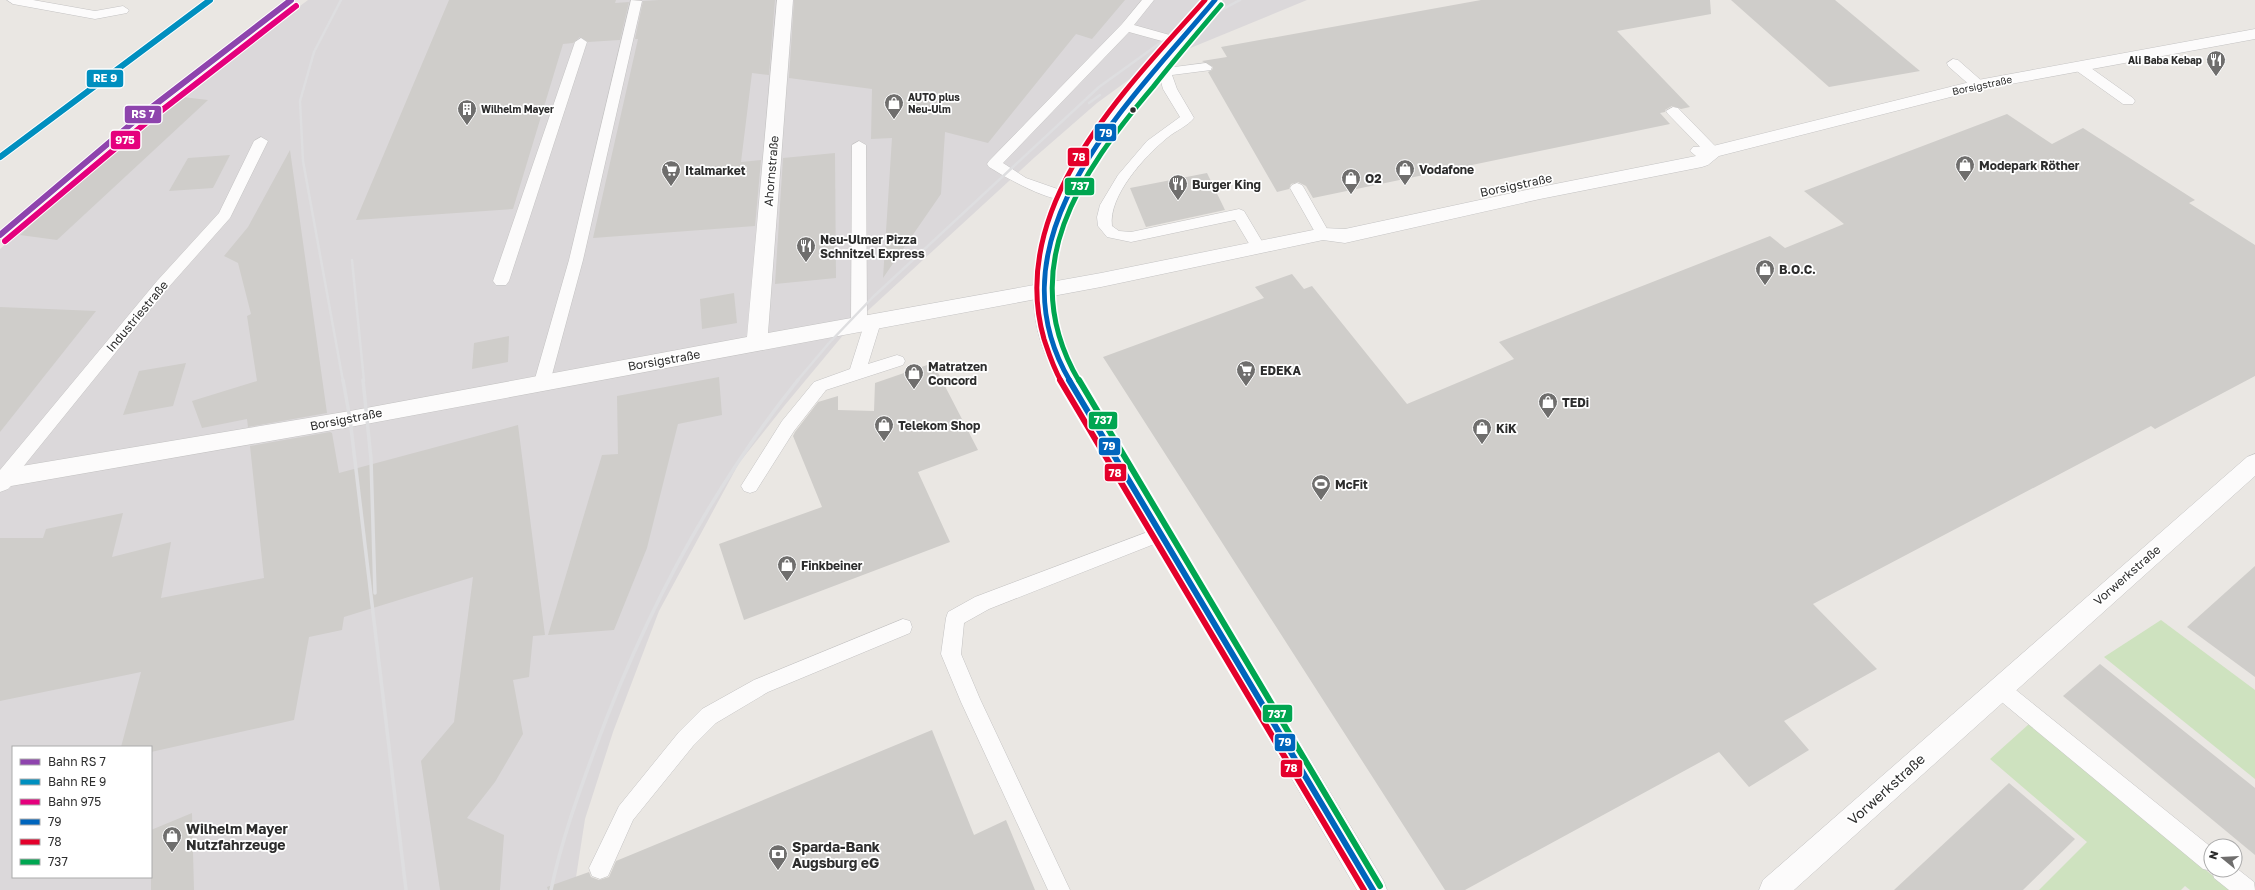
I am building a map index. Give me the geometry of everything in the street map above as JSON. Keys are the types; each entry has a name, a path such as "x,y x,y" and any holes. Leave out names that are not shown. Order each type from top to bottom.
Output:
{"street":[{"name":"Ahornstraße","path":"757,343 781,86 785,0"},
{"path":"1215,0 1180,42 1161,71 1102,136 1080,168 1064,196 1056,218 1050,244 1043,291 1046,329 1052,348 1372,890"},
{"name":"Borsigstraße","path":"2,481 350,419 542,382 1043,291 1323,234 1345,236 1540,193 1702,161 1713,152 1978,85 2255,34"},
{"name":"Vorwerkstraße","path":"1773,890 1999,688 2251,472"}],"lane":[{"path":"13,0 95,15 123,10"},
{"path":"1064,196 1021,181 994,164 1126,27 1148,0"},
{"path":"542,382 576,260 636,1"},
{"path":"1126,27 1180,42"},
{"path":"502,281 581,42"},
{"path":"1953,63 1978,85"},
{"path":"2079,66 2128,102"},
{"path":"1206,67 1161,71 1187,118 1160,137 1119,183 1109,202 1103,219 1105,226 1118,236 1131,237 1239,214 1259,248"},
{"path":"1673,111 1713,152"},
{"name":"Industriestraße","path":"2,481 162,285 225,215 261,141"},
{"path":"857,373 866,323 859,145"},
{"path":"1297,188 1323,234"},
{"path":"750,486 788,426 820,386 897,361"},
{"path":"1059,890 971,702 951,654 955,618 982,603 1161,534"},
{"path":"600,868 626,812 686,739 709,716 761,686 903,627"},
{"path":"1999,688 2203,854"},
{"path":"2232,878 2246,890"}],"shaded area":[{"path":"308,0 1307,0 1149,65 1097,103 1035,157 849,328 785,405 739,463 659,611 613,732 585,819 574,890 0,890 0,249 47,207 225,62"}],"green space":[{"path":"2161,620 2255,690 2255,779 2104,657"},
{"path":"2029,724 2203,868 2203,878 2215,878 2230,890 2190,890 2185,886 2181,890 2039,890 2087,842 1990,759"}],"building":[{"name":"Wilhelm Mayer","path":"449,0 616,0 615,3 629,2 620,40 588,42 580,37 573,43 563,44 513,209 356,220"},
{"path":"775,0 769,75 752,73 741,162 761,160 755,226 593,238 638,39 635,39 643,1"},
{"path":"794,0 1125,0 1092,39 1076,34 988,143 945,132 941,194 883,278 892,138 871,139 872,89 789,78"},
{"path":"1481,0 1710,0 1711,14 1617,31 1690,107 1681,109 1672,106 1665,110 1665,112 1660,113 1670,124 1313,198 1306,186 1298,182 1291,184 1289,189 1277,192 1208,72 1212,70 1213,67 1202,61 1227,57 1221,47"},
{"path":"1731,0 1835,0 1920,71 1829,87"},
{"path":"174,96 208,100 57,240 20,235"},
{"path":"2007,114 2052,144 2083,128 2195,200 2189,203 2255,245 2255,376 2155,429 2151,426 1813,604 1877,669 1784,721 1809,750 1749,787 1719,752 1465,890 1445,890 1103,357 1264,298 1255,287 1292,274 1304,289 1312,286 1407,404 1514,359 1499,342 1770,236 1785,248 1844,224 1804,191"},
{"path":"290,150 327,413 248,427 247,419 202,428 192,401 257,381 247,316 251,314 238,263 224,256 248,227"},
{"path":"835,153 836,278 775,284 783,158"},
{"path":"230,155 213,188 169,191 188,158"},
{"name":"Burger King","path":"1207,173 1225,210 1146,227 1130,188"},
{"path":"734,293 737,323 702,329 700,299"},
{"path":"0,307 96,311 0,432"},
{"path":"509,336 508,362 472,369 474,343"},
{"path":"186,363 173,406 123,415 139,371"},
{"path":"933,363 978,450 918,472 950,542 744,620 719,544 822,507 793,436 795,432 818,402 838,396 838,410 874,411 875,383"},
{"path":"719,377 722,415 678,424 647,548 614,630 548,635 602,455 618,454 617,396"},
{"path":"518,425 545,635 533,636 529,677 513,680 523,734 495,782 467,818 504,835 500,890 440,890 421,761 454,722 473,577 344,617 342,630 309,637 294,720 152,752 152,746 121,746 141,672 0,701 0,538 43,538 46,529 123,513 112,557 171,542 161,598 264,578 250,446 330,432 332,433 339,473"},
{"path":"2255,566 2255,677 2187,627"},
{"path":"2100,664 2255,788 2255,855 2243,845 2243,838 2234,838 2063,696"},
{"path":"932,730 974,835 1006,820 1035,890 548,890 547,887 589,872 591,877 599,880 609,877 616,861"},
{"path":"2009,783 2075,839 2023,890 1894,890"},
{"name":"Wilhelm Mayer Nutzfahrzeuge","path":"192,813 194,890 151,890 152,830"}],"railway":[{"path":"341,0 314,52 300,101 303,161 343,381"},
{"path":"797,381 829,343 873,297 1099,87 1160,43 1240,0"},
{"path":"1089,103 1100,95"},
{"path":"352,260 364,381"},
{"path":"343,380 350,419 406,890"},
{"path":"363,380 371,459 375,593"},
{"path":"551,890 565,836 595,749 614,699 657,603 708,510 766,422 798,380"}],"transit line":[{"path":"0,157 210,0"},
{"path":"0,235 143,114 291,0"},
{"name":"78","path":"1205,0 1135,80 1102,122 1072,167 1050,214 1037,263 1037,314 1053,368 1364,890"},
{"name":"79","path":"1215,0 1113,123 1090,154 1071,186 1056,218 1047,252 1044,287 1048,324 1060,364 1373,890"},
{"name":"737","path":"1221,5 1119,128 1079,188 1064,219 1055,252 1051,286 1055,322 1067,360 1380,886"}],"rail line":[{"name":"975","path":"5,241 148,121 296,6"}],"place":[{"name":"Ali Baba Kebap","path":"2216,77"},
{"name":"AUTO plus Neu-Ulm","path":"894,120"},
{"name":"Wilhelm Mayer","path":"467,126"},
{"name":"Modepark Röther","path":"1965,182"},
{"name":"Vodafone","path":"1405,186"},
{"name":"Italmarket","path":"671,187"},
{"name":"O2","path":"1351,195"},
{"name":"Burger King","path":"1178,201"},
{"name":"Neu-Ulmer Pizza Schnitzel Express","path":"806,263"},
{"name":"B.O.C.","path":"1765,286"},
{"name":"EDEKA","path":"1246,387"},
{"name":"Matratzen Concord","path":"914,390"},
{"name":"TEDi","path":"1548,419"},
{"name":"Telekom Shop","path":"884,442"},
{"name":"KiK","path":"1482,445"},
{"name":"McFit","path":"1321,501"},
{"name":"Finkbeiner","path":"787,582"},
{"name":"Wilhelm Mayer Nutzfahrzeuge","path":"172,853"},
{"name":"Sparda-Bank Augsburg eG","path":"778,871"}]}
